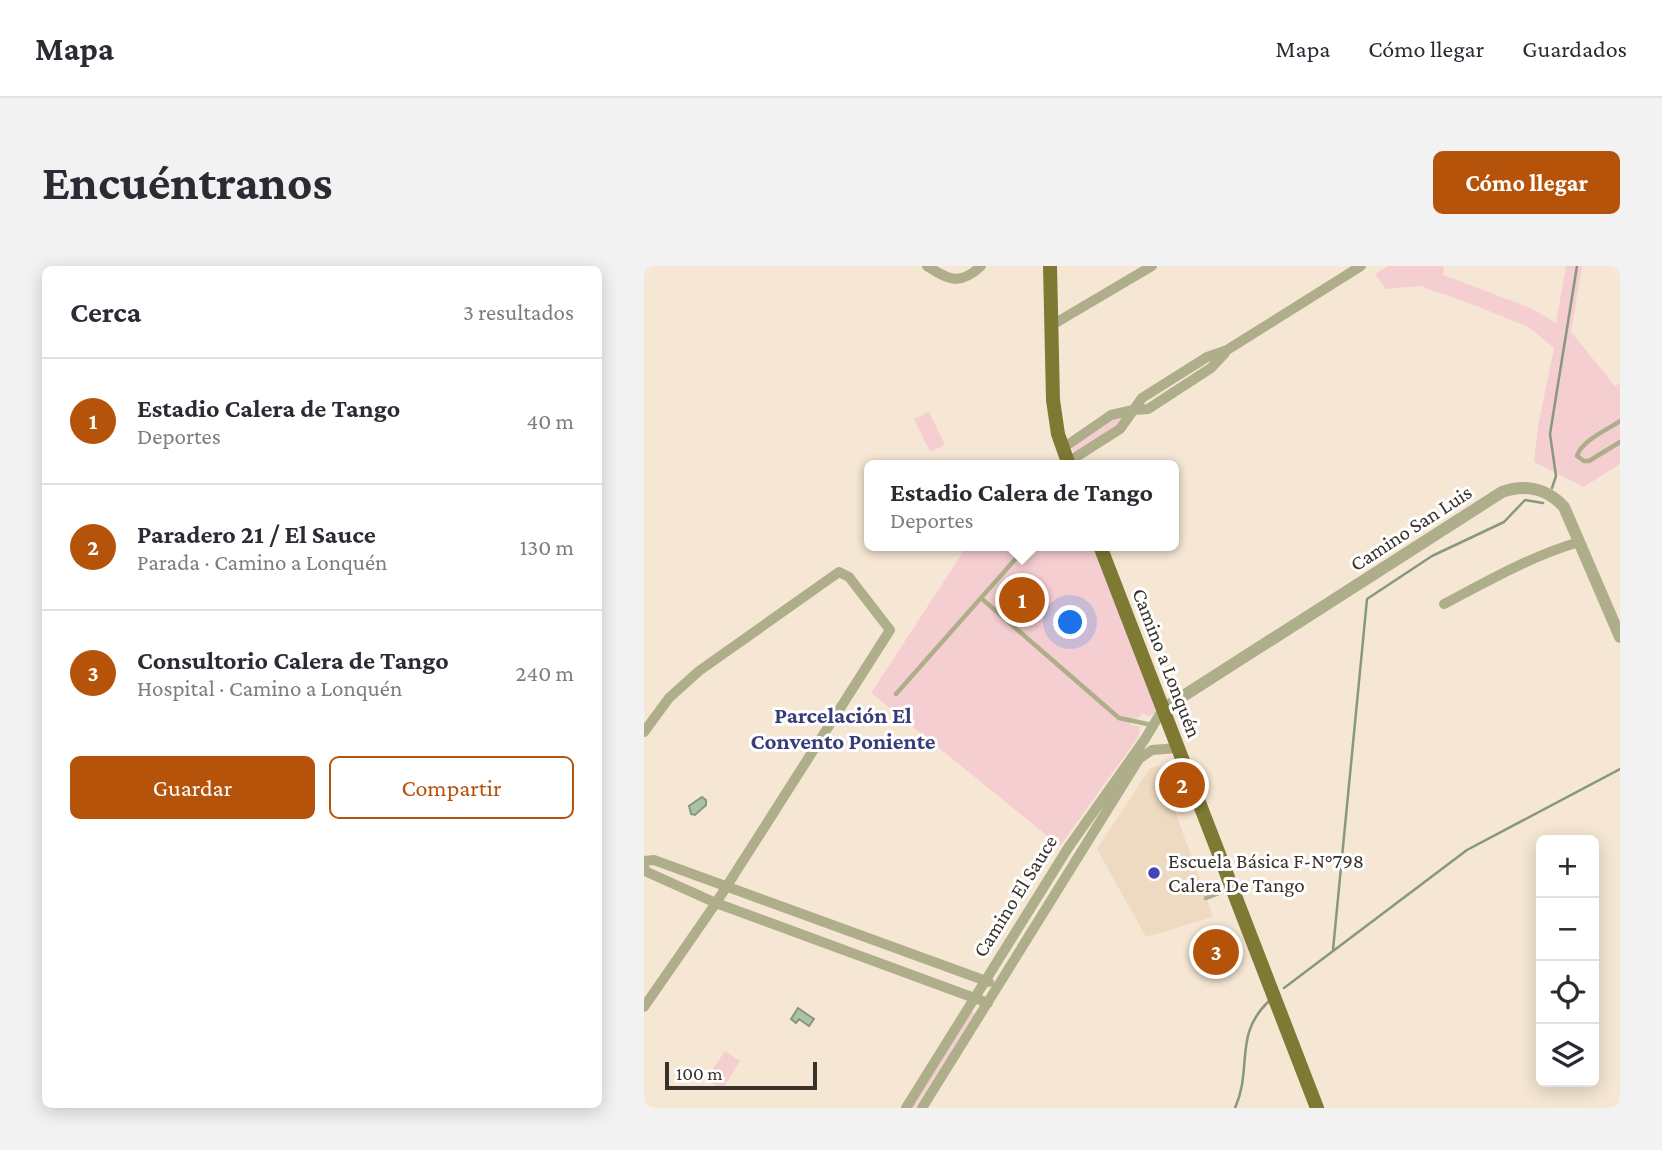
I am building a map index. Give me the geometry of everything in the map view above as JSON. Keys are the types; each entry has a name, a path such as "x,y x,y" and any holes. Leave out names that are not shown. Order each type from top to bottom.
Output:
{"main road":[{"path":"1050,266 1053,401 1067,459"},
{"name":"Camino a Lonquén","path":"1102,551 1317,1108"}],"street":[{"path":"927,266 941,275 962,280 981,266"},
{"path":"1052,325 1152,266"},
{"path":"1067,459 1120,429 1142,398 1208,357 1227,350 1361,266"},
{"path":"1067,459 1111,415 1133,410"},
{"name":"Camino San Luis","path":"1163,709 1502,492 1516,487 1548,493 1564,507 1620,636"},
{"path":"1444,604 1555,549 1579,542"},
{"path":"644,733 669,698 699,671 839,572 849,577 888,627 887,636 716,903 644,1006"},
{"name":"Camino El Sauce","path":"906,1108 1068,848 1163,709"},
{"path":"1145,739 1152,750 1178,748"},
{"name":"Camino El Sauce","path":"922,1108 1139,759 1152,750"},
{"path":"644,861 654,860 727,885 998,986"},
{"path":"644,868 647,872 716,903 988,1003"},
{"path":"868,959 875,942"}],"lane":[{"path":"1620,421 1585,444 1579,449 1577,456 1589,461 1620,443"},
{"path":"897,694 1023,551"},
{"path":"981,598 1119,718 1153,725"},
{"path":"1206,898 1231,888"}],"shaded area":[{"path":"1388,266 1444,266 1443,275 1531,308 1556,323 1566,266 1582,266 1571,332 1615,386 1620,383 1620,464 1584,487 1534,462 1538,426 1554,348 1530,328 1477,306 1420,286 1386,289 1375,274"},
{"path":"929,412 945,445 930,452 914,419"},
{"path":"1128,414 1119,427 1076,454 1070,446 1113,419"},
{"path":"964,551 1095,551 1155,707 1155,714 1147,716 1143,713 1138,718 1131,719 1130,725 1140,726 1139,736 1060,846 871,693"},
{"name":"Escuela Básica F-N°798 Calera De Tango","path":"1159,766 1213,917 1146,937 1097,849 1150,768"},
{"path":"702,797 706,800 706,805 695,815 691,814 689,806"},
{"path":"798,1008 814,1019 809,1026 799,1019 796,1023 791,1019"},
{"path":"970,1010 975,1013 915,1108 909,1108"},
{"path":"725,1051 740,1061 722,1090 706,1079"}],"waterway":[{"path":"1552,488 1556,476 1550,434 1577,266"},
{"path":"1333,950 1367,599 1432,556 1504,522 1525,500 1543,503"},
{"path":"1284,988 1467,850 1620,769"},
{"path":"1235,1108 1243,1079 1251,1026 1269,1001"}],"place":[{"name":"Estadio Calera de Tango","path":"1022,600"},
{"name":"Paradero 21 / El Sauce","path":"1182,785"},
{"name":"Escuela Básica F-N°798 Calera De Tango","path":"1154,873"},
{"name":"Consultorio Calera de Tango","path":"1216,952"}],"district":[{"name":"Parcelación El Convento Poniente","path":"843,728"}]}
